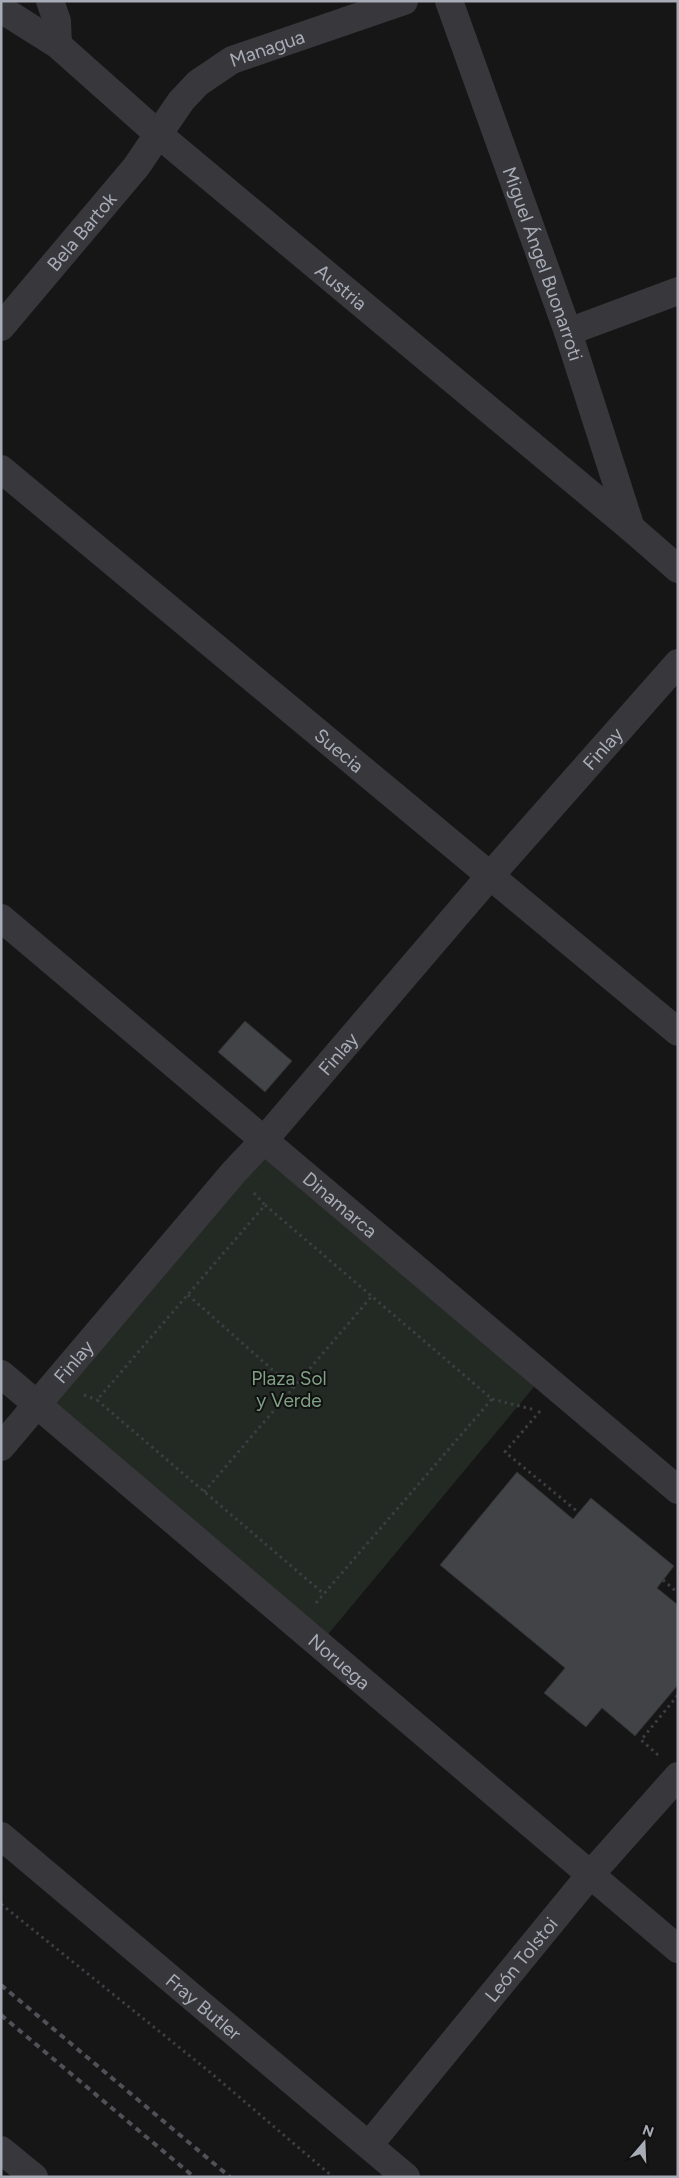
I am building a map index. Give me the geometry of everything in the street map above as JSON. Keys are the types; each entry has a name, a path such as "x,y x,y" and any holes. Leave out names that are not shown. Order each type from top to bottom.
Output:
{"street":[{"path":"50,1 57,21 58,45"},
{"name":"Managua","path":"158,134 181,101 198,83 232,60 404,1"},
{"name":"Miguel Ángel Buonarroti","path":"449,1 568,332 631,528"},
{"name":"Austria","path":"1,10 58,45 158,134 631,528 678,570"},
{"name":"Bela Bartok","path":"1,327 136,167 158,134"},
{"path":"568,332 678,291"},
{"name":"Suecia","path":"1,469 489,877 678,1032"},
{"name":"Finlay","path":"1,1447 234,1172 265,1139 489,877 678,663"},
{"name":"Dinamarca","path":"1,918 265,1139 678,1490"},
{"name":"Noruega","path":"1,1374 678,1948"},
{"name":"León Tolstoi","path":"369,2146 590,1875 670,1767"},
{"name":"Fray Butler","path":"1,1836 406,2177"},
{"path":"1,2150 34,2177"}],"path":[{"path":"324,1594 97,1400 265,1205 492,1399 540,1411"},
{"path":"188,1294 293,1388"},
{"path":"204,1492 372,1296"},
{"path":"558,1389 505,1452 578,1512"},
{"path":"298,1625 492,1399"},
{"path":"663,1580 678,1592"},
{"path":"670,1767 641,1740 678,1694"},
{"path":"1,1904 211,2073 333,2177"}],"green space":[{"name":"Plaza Sol y Verde","path":"265,1139 543,1376 320,1644 37,1404"}],"building":[{"path":"245,1021 292,1061 265,1092 218,1052"},
{"path":"517,1472 573,1519 591,1498 674,1566 657,1588 678,1605 678,1685 635,1736 602,1708 586,1727 544,1693 565,1668 440,1565"}],"railway":[{"path":"1,1985 230,2177"},
{"path":"1,2015 194,2177"}]}
